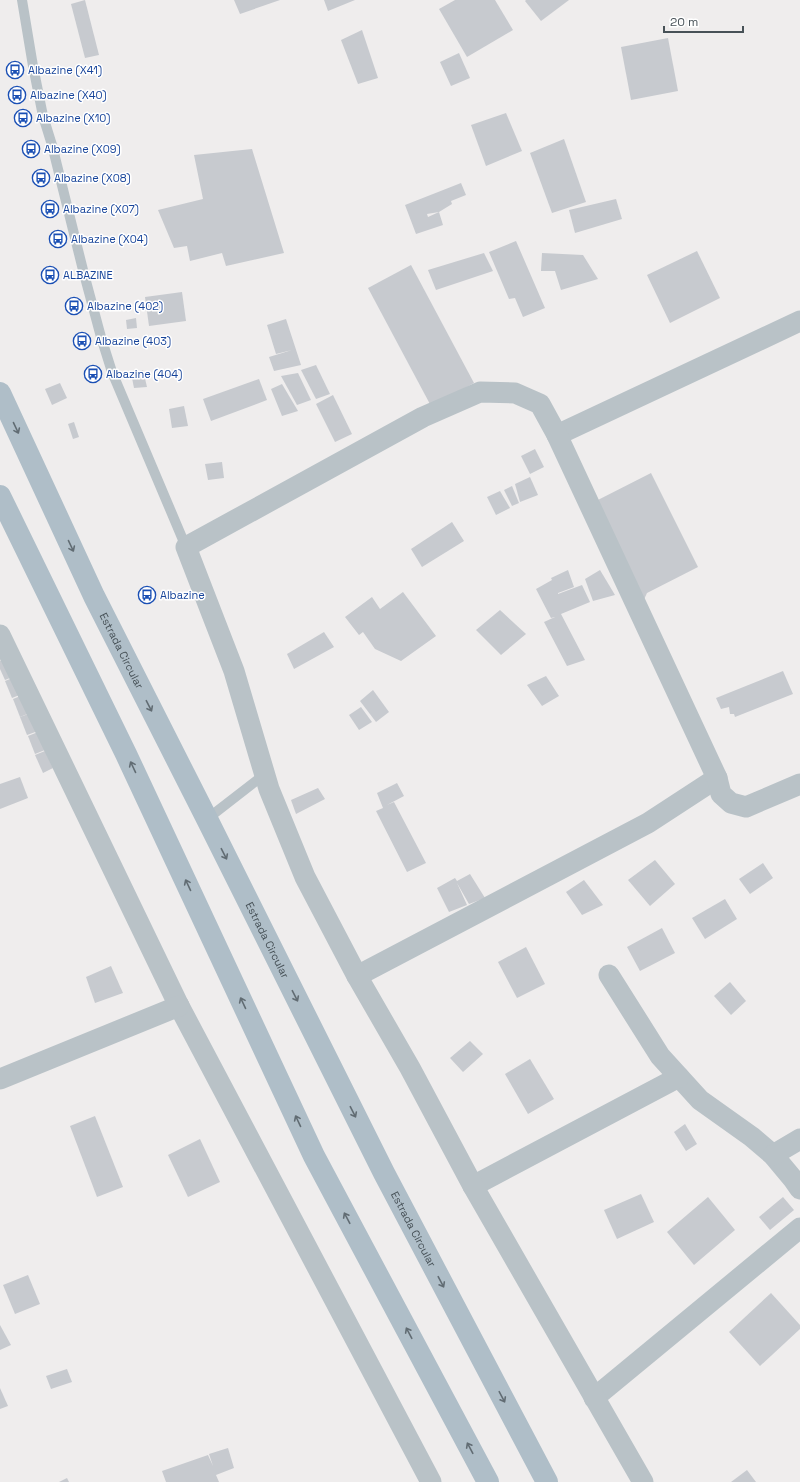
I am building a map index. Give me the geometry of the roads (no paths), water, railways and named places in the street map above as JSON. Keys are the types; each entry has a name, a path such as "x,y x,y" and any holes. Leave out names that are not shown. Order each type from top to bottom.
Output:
{"main road":[{"name":"Estrada Circular","path":"0,393 94,596 384,1173 547,1482"},
{"path":"0,496 126,754 314,1156 488,1482"}],"street":[{"path":"557,435 800,321"},
{"path":"643,1482 473,1186 410,1068 357,976 305,877 269,789 234,671 186,547 423,417 480,392 515,393 540,404 557,435 717,778 721,794 732,803 746,807 800,784"},
{"path":"0,634 179,1006 431,1482"},
{"path":"357,976 648,823 717,778"},
{"path":"609,975 660,1056 700,1100 752,1137 773,1155 800,1189"},
{"path":"0,1079 179,1006"},
{"path":"473,1186 679,1077"},
{"path":"773,1155 800,1139"},
{"path":"594,1398 800,1228"}],"lane":[{"path":"22,0 43,116 52,145 101,337 112,372 186,547"},
{"path":"207,819 265,774"}],"place":[{"name":"Albazine (X41)","path":"15,70"},
{"name":"Albazine (X40)","path":"17,95"},
{"name":"Albazine (X10)","path":"23,118"},
{"name":"Albazine (X09)","path":"31,149"},
{"name":"Albazine (X08)","path":"41,178"},
{"name":"Albazine (X07)","path":"50,209"},
{"name":"Albazine (X04)","path":"58,239"},
{"name":"ALBAZINE","path":"50,275"},
{"name":"Albazine (402)","path":"74,306"},
{"name":"Albazine (403)","path":"82,341"},
{"name":"Albazine (404)","path":"93,374"},
{"name":"Albazine","path":"147,595"}]}
